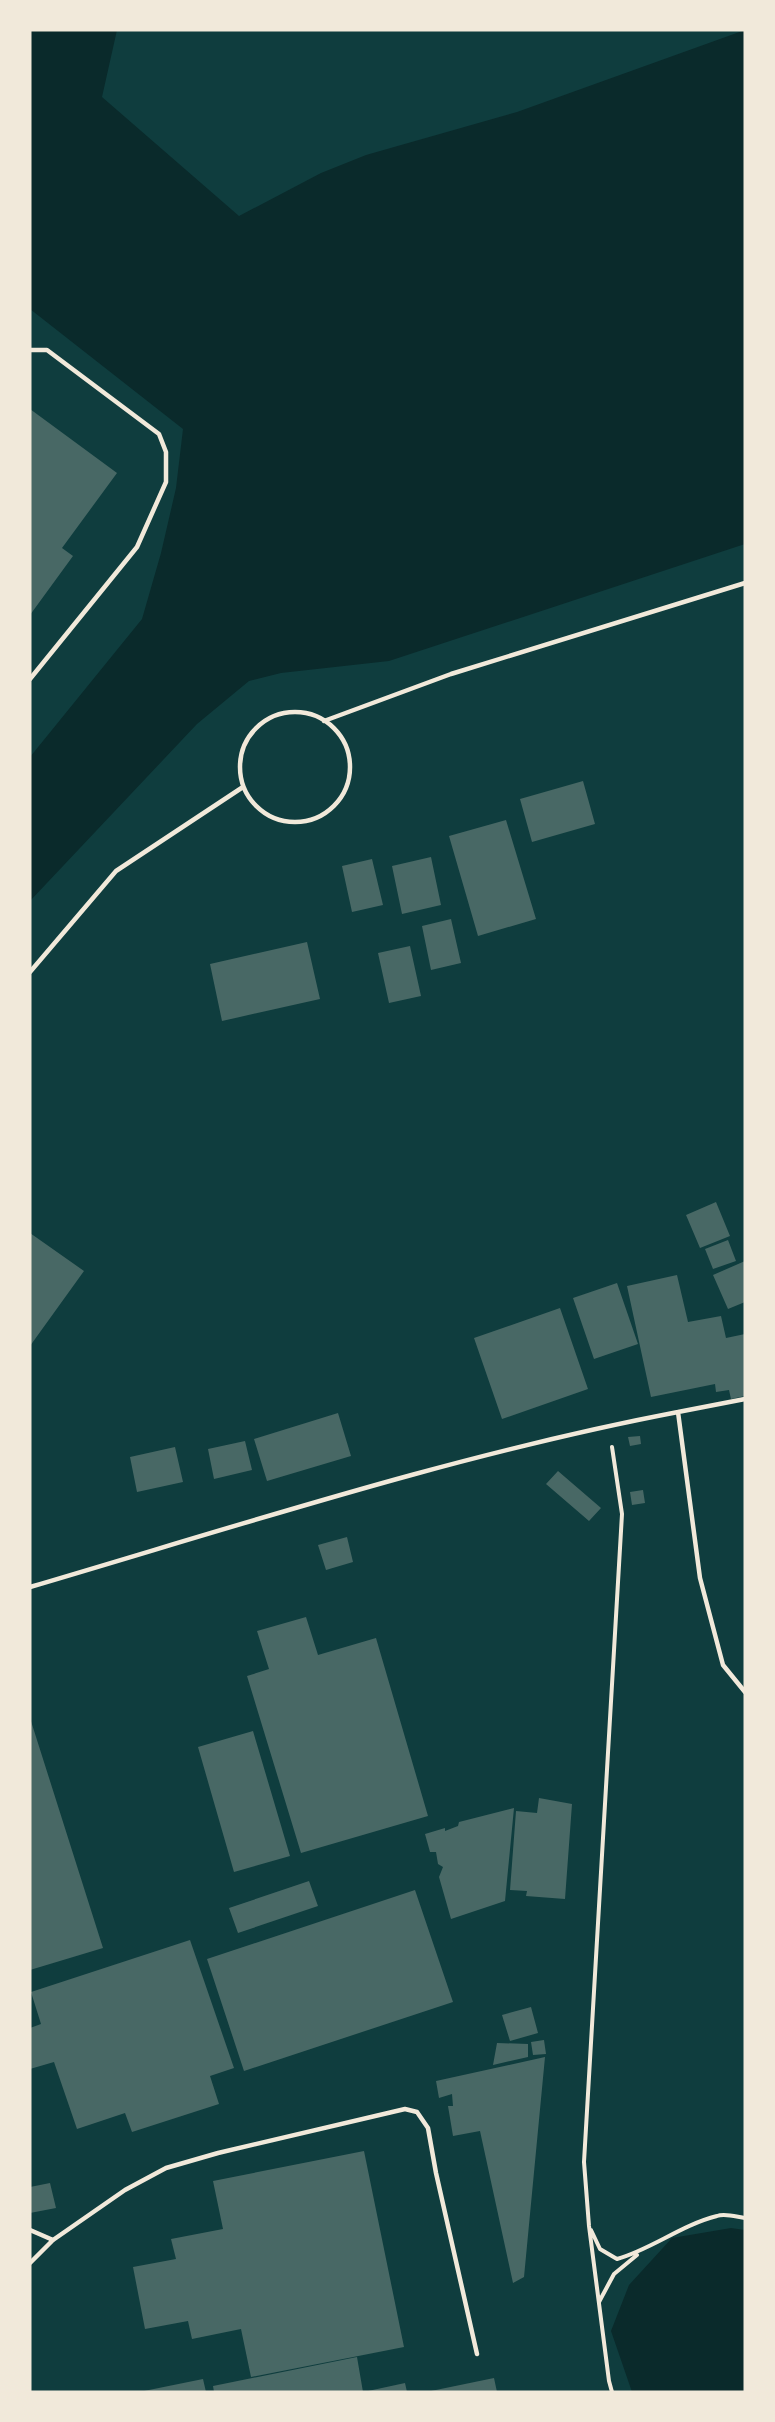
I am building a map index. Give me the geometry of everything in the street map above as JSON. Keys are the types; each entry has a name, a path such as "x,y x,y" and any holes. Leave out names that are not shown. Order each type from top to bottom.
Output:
{"lane":[{"path":"30,350 47,350 159,434 166,452 166,482 137,547 30,679"},
{"path":"324,721 451,674 745,584"},
{"path":"291,712 309,714 324,721 342,739 350,764 348,781 341,796 329,809 314,818 298,822 280,820 258,807 243,787 239,770 241,753 248,737 259,724 275,716 291,712"},
{"path":"30,972 116,871 243,787"},
{"path":"30,1587 374,1485 609,1426 745,1399"},
{"path":"678,1412 700,1578 723,1665 745,1692"},
{"path":"30,2263 53,2240 125,2190 166,2168 218,2153 405,2109 417,2112 428,2128 477,2354"},
{"path":"30,2230 53,2240"}],"path":[{"path":"609,1426 622,1514 584,2162 598,2303 612,2392"},
{"path":"598,2303 614,2274 640,2253 667,2236 719,2215 745,2218"},
{"path":"589,2226 600,2249 617,2259 640,2253"}],"water":[{"path":"30,30 117,30 102,97 239,216 321,173 366,155 517,112 745,30 745,544 389,661 281,673 249,681 197,724 30,901 30,757 142,619 161,553 176,488 183,429 30,309"},
{"path":"731,2228 745,2230 745,2392 632,2392 611,2331 629,2285 672,2238"}],"building":[{"path":"30,409 117,473 62,548 73,556 30,615"},
{"path":"583,781 595,824 532,842 520,799"},
{"path":"506,820 536,919 478,936 449,836"},
{"path":"431,857 441,905 402,914 392,866"},
{"path":"372,859 383,905 352,912 342,866"},
{"path":"451,919 461,963 431,970 422,926"},
{"path":"307,942 320,999 222,1021 210,964"},
{"path":"410,946 421,996 389,1003 378,953"},
{"path":"716,1202 730,1236 700,1248 686,1215"},
{"path":"30,1233 84,1271 30,1346"},
{"path":"728,1240 736,1261 713,1269 705,1249"},
{"path":"745,1261 745,1302 728,1309 713,1275"},
{"path":"677,1275 688,1322 721,1316 726,1338 745,1334 745,1396 731,1399 729,1390 716,1392 715,1384 651,1397 627,1286"},
{"path":"617,1283 638,1344 594,1359 573,1298"},
{"path":"560,1308 588,1389 502,1419 474,1338"},
{"path":"338,1413 351,1456 267,1481 254,1439"},
{"path":"640,1436 641,1444 630,1446 628,1437"},
{"path":"245,1441 252,1470 214,1479 208,1449"},
{"path":"175,1447 183,1482 137,1492 130,1457"},
{"path":"558,1471 601,1508 589,1521 546,1484"},
{"path":"643,1490 645,1503 632,1505 630,1492"},
{"path":"347,1537 353,1562 326,1570 318,1545"},
{"path":"306,1617 318,1655 376,1638 428,1816 301,1853 247,1676 269,1669 257,1631"},
{"path":"30,1718 103,1948 30,1970"},
{"path":"253,1731 290,1856 234,1872 198,1747"},
{"path":"539,1798 572,1804 565,1899 526,1896 527,1891 510,1890 516,1811 537,1813"},
{"path":"514,1808 505,1901 451,1919 439,1877 443,1867 438,1864 436,1852 430,1852 425,1834 445,1828 445,1831 458,1826 459,1822"},
{"path":"309,1881 318,1906 238,1933 229,1908"},
{"path":"415,1890 453,2002 244,2071 207,1959"},
{"path":"190,1940 234,2068 210,2076 219,2104 132,2132 125,2113 77,2129 54,2062 30,2069 30,2028 41,2024 31,1992"},
{"path":"531,2007 538,2033 510,2041 502,2015"},
{"path":"544,2040 546,2054 533,2055 531,2042"},
{"path":"497,2043 528,2044 528,2057 493,2065"},
{"path":"545,2057 524,2277 513,2283 480,2131 453,2136 448,2106 453,2106 452,2094 439,2098 436,2081"},
{"path":"364,2151 404,2347 251,2377 241,2329 192,2339 188,2321 145,2329 133,2267 176,2259 171,2239 223,2229 213,2181"},
{"path":"50,2183 56,2208 30,2213 30,2187"},
{"path":"357,2357 363,2392 214,2392 213,2386"},
{"path":"494,2378 497,2392 431,2392 431,2391"},
{"path":"203,2379 206,2392 144,2391"},
{"path":"405,2383 407,2392 368,2392 368,2391"}]}
